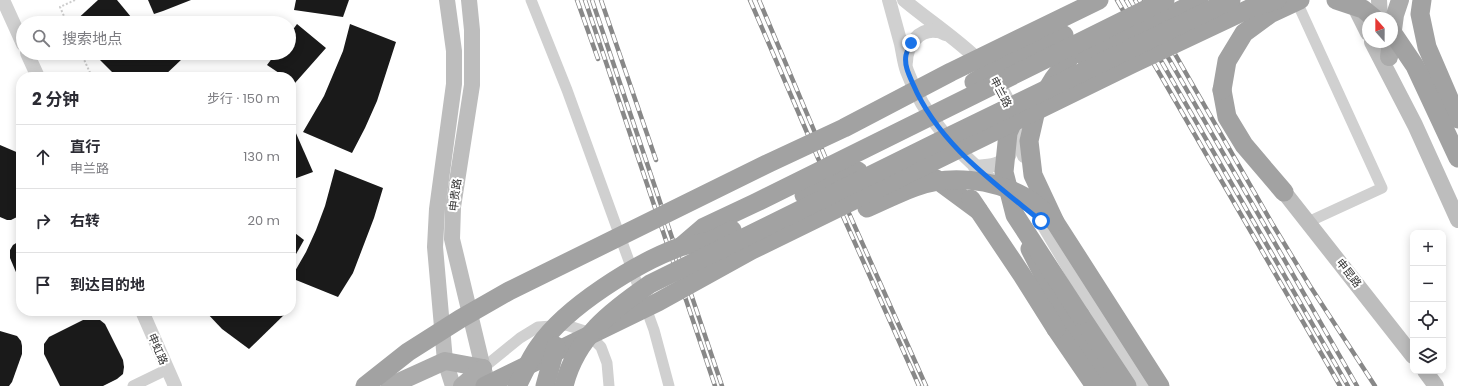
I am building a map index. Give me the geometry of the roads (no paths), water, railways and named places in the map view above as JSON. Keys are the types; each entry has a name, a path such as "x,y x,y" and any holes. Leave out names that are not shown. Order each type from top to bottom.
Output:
{"highway":[{"path":"364,386 408,352 460,318 509,291 769,163 844,128 951,72 1099,0"},
{"path":"898,132 1004,63 1140,0"},
{"path":"680,247 704,227 1165,0"},
{"path":"1111,386 1068,323 1038,266 1015,215 1004,172 1008,134 1022,101 1050,75 1115,41 1201,0"},
{"path":"564,386 567,373 577,351 595,328 615,308 650,284 948,137 1232,0"},
{"path":"658,302 752,250 1132,64 1253,7 1277,0"},
{"path":"1284,192 1244,145 1227,116 1222,90 1227,61 1244,32 1270,14 1300,0"},
{"path":"1336,0 1363,9 1367,12"},
{"path":"1422,0 1420,14 1427,47 1458,119"},
{"path":"1048,222 1033,175 1029,141 1037,106 1054,78 1071,56 1110,26"},
{"path":"1398,41 1415,66 1458,158"},
{"path":"769,163 806,148 845,140 894,142 933,157 956,177 1094,386"},
{"path":"517,386 538,346 552,330 594,294 615,280 642,264 680,247 710,241 793,201 832,180 861,170 887,166 913,170 936,178 978,210"},
{"path":"484,377 757,260 916,186 947,180 980,181 997,185 1024,196 1041,208 1048,222 1160,386"},
{"path":"1015,215 1127,386"},
{"path":"1022,275 1068,323"},
{"path":"545,386 560,333 573,311"}],"main road":[{"name":"申贵路","path":"447,0 454,51 454,84 437,210 435,247 445,361 453,386"},
{"name":"申贵路","path":"469,0 472,30 472,85 453,207 452,239 484,377 490,386"},
{"path":"1351,0 1362,21"},
{"path":"1379,0 1380,12"},
{"path":"1396,12 1400,0"},
{"path":"1375,48 1415,125 1458,220"},
{"path":"1389,48 1415,125"},
{"name":"申昆路","path":"1284,192 1410,352"},
{"path":"390,386 445,361 484,377"},
{"path":"1427,374 1436,386"},
{"path":"462,386 484,377"}],"street":[{"path":"3,0 16,29"},
{"path":"531,0 568,90 654,330 669,386"},
{"name":"申兰路","path":"889,0 907,70 922,102 939,130 975,167 1048,222"},
{"name":"申兰路","path":"904,0 960,44 992,74 1006,97 1048,222 1075,278 1144,386"},
{"path":"1296,0 1382,188 1308,222"},
{"path":"907,70 906,55 911,43 922,33 935,30 948,34"},
{"path":"30,60 36,72"},
{"path":"975,167 989,166 1005,161 1016,146 1018,130"},
{"name":"申虹路","path":"144,316 175,386"},
{"path":"484,377 520,338 538,326 566,325 585,331 601,347 606,363 609,386"},
{"path":"132,386 168,369"}],"railway":[{"path":"577,0 598,59"},
{"path":"585,0 715,386"},
{"path":"592,0 722,386"},
{"path":"601,0 656,160"},
{"path":"750,0 842,214 919,386"},
{"path":"759,0 848,211 926,386"},
{"path":"1117,0 1340,386"},
{"path":"1126,0 1348,386"},
{"path":"1135,0 1357,386"},
{"path":"1144,0 1273,225 1310,286 1375,386"}]}
